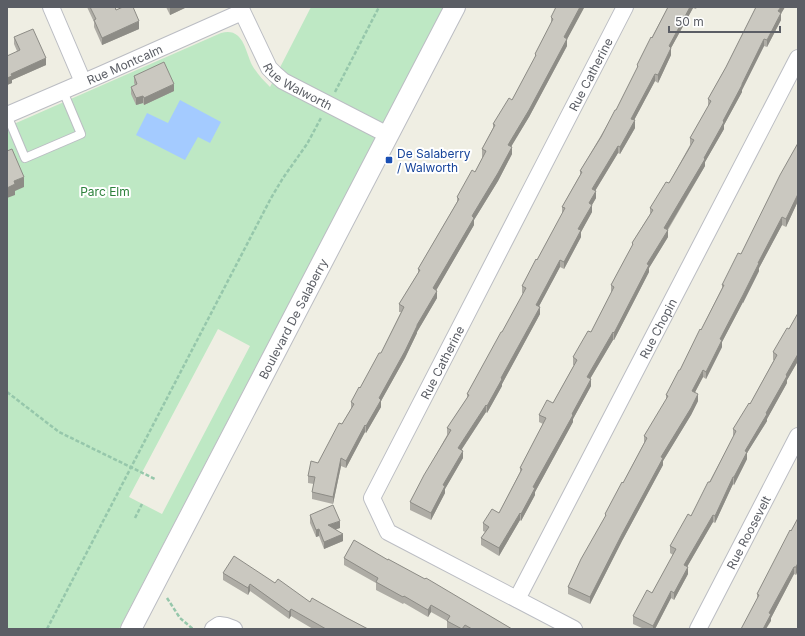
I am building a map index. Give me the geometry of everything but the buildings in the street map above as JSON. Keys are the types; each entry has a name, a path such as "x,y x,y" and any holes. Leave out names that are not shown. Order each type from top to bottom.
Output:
{"street":[{"path":"51,7 83,82"},
{"name":"Boulevard De Salaberry","path":"131,629 455,7"},
{"name":"Rue Catherine","path":"574,629 388,532 372,498 625,7"},
{"name":"Rue Montcalm","path":"7,115 83,82 241,9"},
{"name":"Rue Walworth","path":"241,9 265,60 275,74 283,81 388,135"},
{"name":"Rue Chopin","path":"517,599 798,58"},
{"name":"Rue Roosevelt","path":"698,629 798,436"},
{"path":"213,629 219,625 234,629"}],"lane":[{"path":"7,115 25,158 81,134 63,91"}],"path":[{"path":"334,94 379,7"},
{"path":"47,629 278,185 307,144 322,116"},
{"path":"7,392 59,432 155,479"},
{"path":"135,518 142,504"},
{"path":"165,596 180,618 193,629"}],"green space":[{"name":"Parc Elm","path":"311,7 446,7 365,164 264,351 119,629 7,629 7,127 221,33 234,33 239,37 245,47 252,65 270,87","holes":["218,329 250,346 162,514 129,497"]}],"water":[{"path":"180,100 221,122 210,143 198,137 185,160 136,135 147,113 168,123"}],"place":[{"name":"De Salaberry / Walworth","path":"389,160"}]}
